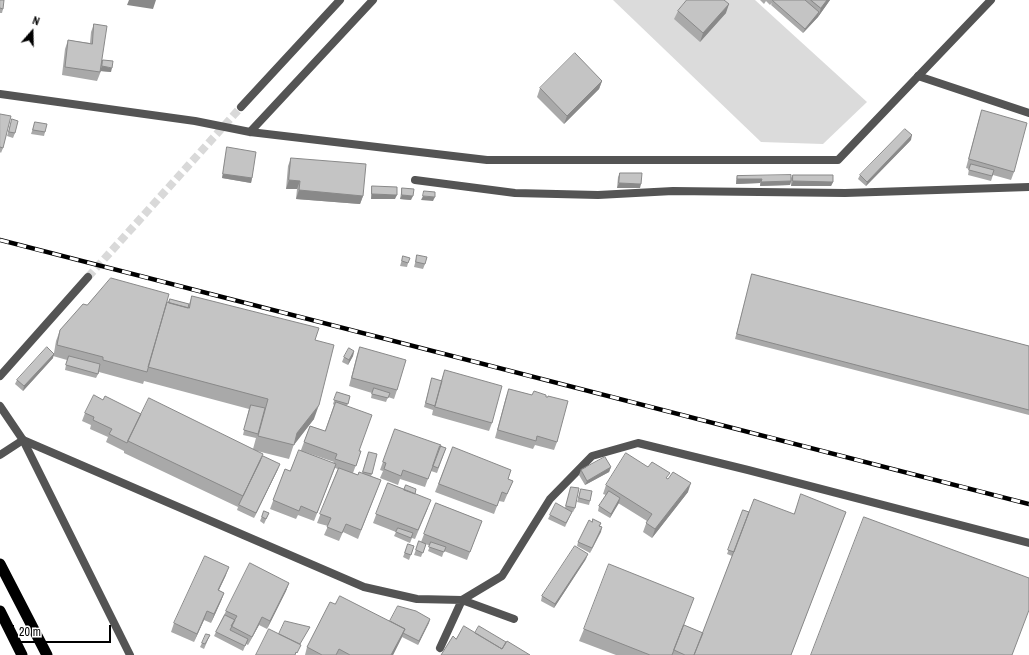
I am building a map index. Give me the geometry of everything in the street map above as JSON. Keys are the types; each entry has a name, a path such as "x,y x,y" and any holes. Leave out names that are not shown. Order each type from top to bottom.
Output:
{"highway":[{"path":"0,564 47,655"},
{"path":"0,611 22,655"}],"street":[{"path":"241,107 340,0"},
{"path":"250,132 373,0"},
{"path":"0,94 201,122 241,131 487,160 838,160 991,0"},
{"path":"918,76 1029,113"},
{"path":"416,180 515,193 598,195 673,191 845,193 1029,187"},
{"path":"0,376 88,278"},
{"path":"0,406 23,440 130,655"},
{"path":"0,455 23,440"},
{"path":"23,440 364,588 417,599 462,600 514,619"},
{"path":"440,648 462,600 502,576 550,499 592,456 638,442 1029,543"}],"shaded area":[{"path":"613,0 755,0 867,102 823,144 761,142"}],"building":[{"path":"0,0 4,0 3,9 0,8"},
{"path":"687,0 724,0 729,4 703,33 678,11"},
{"path":"773,0 805,0 819,12 805,29"},
{"path":"811,0 827,0 821,8"},
{"path":"94,24 107,26 100,72 65,67 68,40 92,44"},
{"path":"575,53 602,81 567,116 540,88"},
{"path":"103,60 113,61 112,68 102,66"},
{"path":"982,110 1027,123 1014,172 969,159"},
{"path":"0,114 11,116 3,148 0,147"},
{"path":"12,119 18,121 15,133 9,132"},
{"path":"35,122 47,124 45,132 33,130"},
{"path":"905,129 912,135 867,182 860,175"},
{"path":"227,147 256,152 252,178 223,174"},
{"path":"291,158 366,164 363,196 299,190 300,181 289,180"},
{"path":"971,164 994,170 992,176 969,170"},
{"path":"620,173 642,173 641,184 619,183"},
{"path":"791,175 791,181 761,182 762,179 737,179 737,176"},
{"path":"793,175 833,175 833,182 793,181"},
{"path":"372,186 397,187 397,195 372,194"},
{"path":"402,188 414,189 413,196 402,195"},
{"path":"424,191 435,192 435,197 423,196"},
{"path":"417,255 427,257 425,264 416,262"},
{"path":"403,256 410,258 408,263 402,261"},
{"path":"752,274 1029,346 1029,410 737,334"},
{"path":"111,278 169,294 147,372 103,360 103,357 57,345 60,330 83,304 87,305"},
{"path":"192,296 319,328 315,340 334,345 319,405 297,433 294,445 258,436 268,399 148,367 167,302 189,308"},
{"path":"170,299 189,304 188,308 169,303"},
{"path":"47,347 54,354 24,386 17,380"},
{"path":"360,347 406,360 397,390 352,378"},
{"path":"349,348 354,351 349,360 344,357"},
{"path":"69,356 100,364 98,374 66,365"},
{"path":"445,370 502,386 492,423 435,407"},
{"path":"432,378 442,381 435,406 426,403"},
{"path":"374,388 390,393 388,398 372,394"},
{"path":"509,389 532,395 534,391 546,395 546,397 548,396 568,401 557,442 537,436 536,441 498,430"},
{"path":"337,392 350,396 348,404 334,400"},
{"path":"94,395 103,400 105,396 141,414 127,443 109,434 112,429 93,420 94,417 85,413"},
{"path":"149,398 263,454 243,496 128,441"},
{"path":"336,402 372,415 359,451 361,451 356,466 335,459 337,454 304,442 310,426 325,431"},
{"path":"251,405 265,408 258,434 244,430"},
{"path":"395,429 441,445 428,479 403,470 401,476 384,469 386,463 383,462"},
{"path":"440,446 446,448 438,468 433,466"},
{"path":"453,447 511,470 508,479 513,481 507,494 502,492 497,506 439,484"},
{"path":"299,450 336,464 317,513 301,506 299,511 273,500 285,469 290,471"},
{"path":"369,452 377,454 372,474 363,472"},
{"path":"626,453 648,467 652,462 670,473 666,478 668,479 673,472 691,483 655,529 646,523 652,514 606,485"},
{"path":"263,456 280,464 256,513 239,505"},
{"path":"605,457 611,467 587,481 581,470"},
{"path":"339,468 358,475 359,472 381,480 361,530 346,524 342,533 327,527 331,518 320,514"},
{"path":"388,483 431,500 418,530 376,514"},
{"path":"406,485 416,489 415,494 404,490"},
{"path":"571,487 579,488 575,508 566,506"},
{"path":"581,489 592,491 590,501 579,498"},
{"path":"609,491 620,498 611,514 599,506"},
{"path":"801,494 846,512 791,655 694,655 754,499 794,514"},
{"path":"436,503 482,521 470,552 424,534"},
{"path":"556,503 572,512 566,523 550,515"},
{"path":"743,510 749,512 734,552 728,550"},
{"path":"264,511 269,513 266,519 262,517"},
{"path":"864,517 1029,578 1029,610 1012,655 811,655"},
{"path":"593,519 601,523 599,526 602,527 592,548 578,542 589,520 592,522"},
{"path":"398,528 413,533 411,538 396,532"},
{"path":"419,541 426,544 423,553 416,550"},
{"path":"431,542 446,547 444,552 429,547"},
{"path":"408,544 414,546 411,555 405,553"},
{"path":"575,546 588,554 555,604 542,596"},
{"path":"205,556 229,567 218,590 224,593 214,614 207,611 197,634 174,623"},
{"path":"250,563 289,583 270,621 262,617 252,637 231,626 237,616 226,611"},
{"path":"609,564 694,598 672,655 650,655 584,629"},
{"path":"340,596 405,629 391,655 350,655 339,649 336,655 322,655 307,647 330,602 335,604"},
{"path":"398,606 416,611 430,619 419,641 403,633 405,629 390,621"},
{"path":"225,615 235,620 230,630 248,639 245,646 216,632"},
{"path":"285,621 310,627 300,644 279,634"},
{"path":"684,625 703,633 694,655 685,655 674,650"},
{"path":"464,626 502,649 507,641 530,655 441,655 453,636 456,639"},
{"path":"479,626 506,642 502,649 475,633"},
{"path":"269,629 301,645 297,653 296,652 295,655 256,655"},
{"path":"206,634 210,635 205,644 202,643"}],"tunnel":[{"path":"88,277 241,107"}],"railway":[{"path":"0,240 1029,504"}]}
